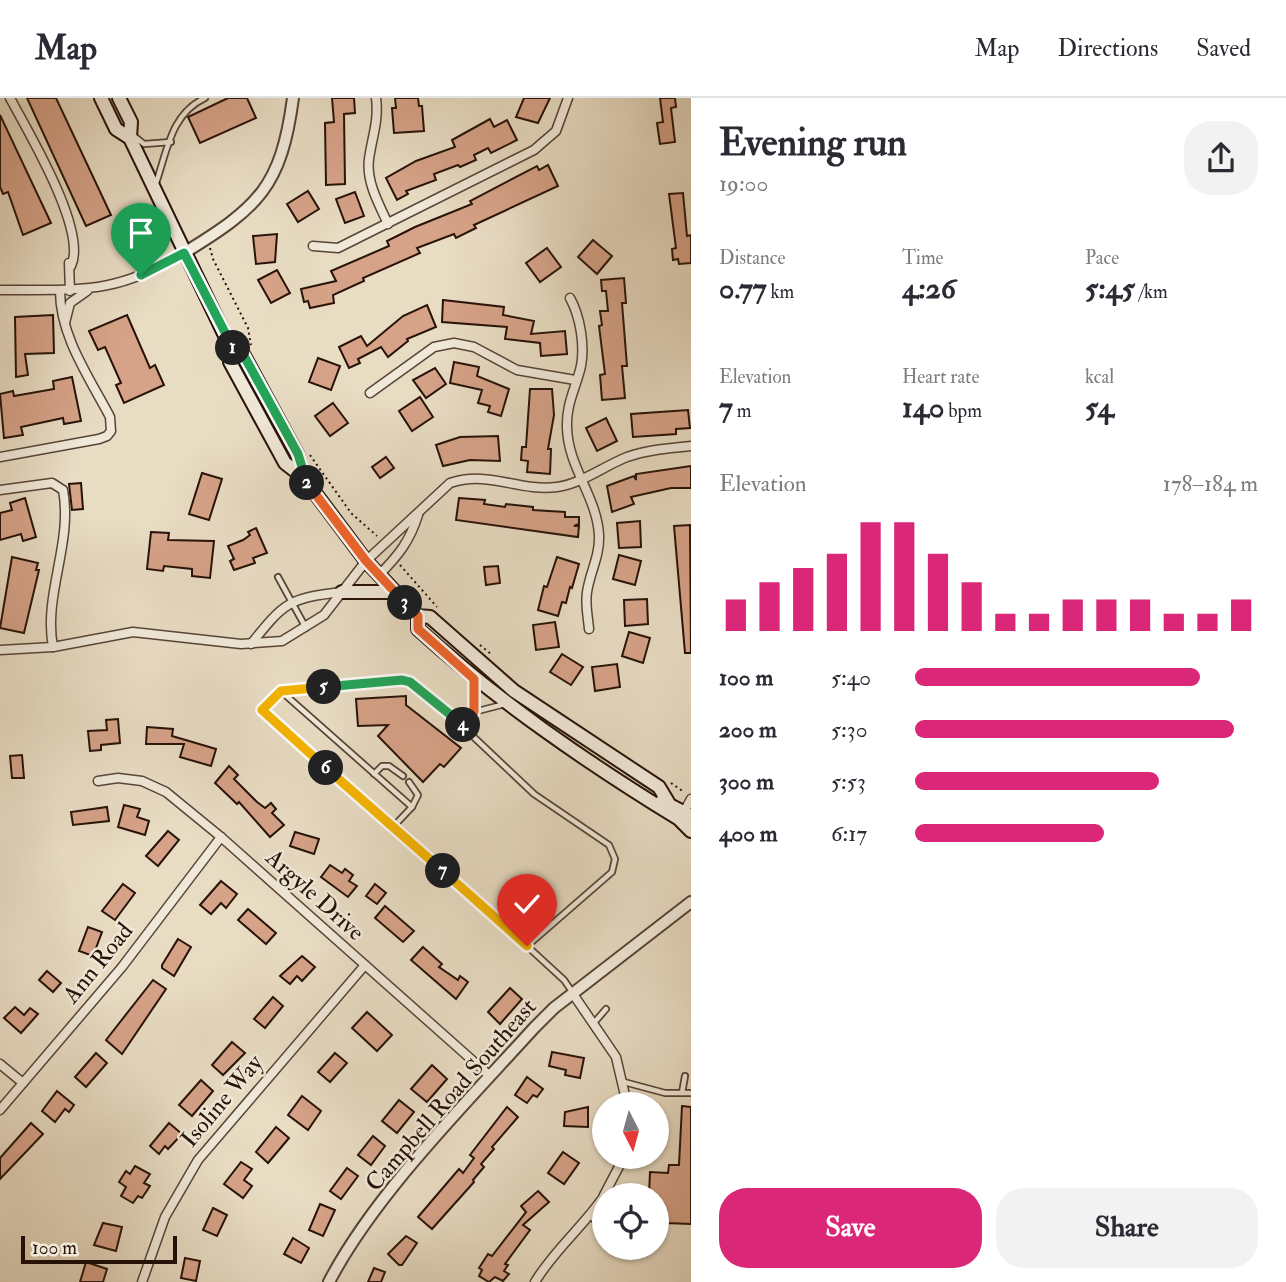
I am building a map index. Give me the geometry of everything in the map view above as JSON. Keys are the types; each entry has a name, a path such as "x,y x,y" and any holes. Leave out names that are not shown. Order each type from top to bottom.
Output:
{"main road":[{"path":"101,98 116,129 130,134"},
{"path":"119,98 131,122 130,134 154,191 230,346 230,362 259,421 285,463 303,477 366,561 418,616 430,617 487,670 659,787 668,802"},
{"path":"342,592 394,592"},
{"path":"418,616 418,629 474,679 506,704 679,819 691,831"},
{"path":"648,800 668,802 687,814"}],"street":[{"path":"0,457 99,439 107,436 111,430 110,417 60,311 71,266 70,223 64,205 10,98"},
{"path":"0,290 90,290 121,283 184,253 246,211 267,188 283,152 293,98"},
{"path":"376,98 376,135 369,160 370,176 373,193 388,224"},
{"path":"313,246 338,248 534,150 556,131 568,98"},
{"path":"65,323 70,303 90,290"},
{"path":"570,298 579,314 581,365 567,412 570,455 596,515 599,534 595,570 587,590 589,629"},
{"path":"370,393 433,347 454,343 474,347 517,370 575,380"},
{"path":"0,650 53,647 132,632 216,636 251,644 282,641 306,629 324,615 366,561 418,515 438,491 450,483 468,477 495,478 537,489 561,486 639,453 691,446"},
{"path":"0,490 52,483 63,490 66,532 50,625 53,647"},
{"path":"379,575 400,555 412,535 418,515"},
{"path":"251,644 270,618 290,602 342,592"},
{"name":"Argyle Drive","path":"98,780 118,778 142,781 166,792 221,837 490,1076"},
{"path":"687,814 691,800"},
{"name":"Ann Road","path":"0,1110 122,967 221,837"},
{"name":"Campbell Road Southeast","path":"329,1282 351,1243 395,1186 534,1028 573,994 691,902"},
{"name":"Isoline Way","path":"142,1282 165,1217 198,1160 365,965"},
{"path":"573,994 616,1058 625,1092"},
{"path":"0,1063 23,1083"},
{"path":"535,1282 549,1259 592,1213"}],"lane":[{"path":"154,191 162,157 172,142 177,119 189,105 205,98"},
{"path":"130,134 144,144 172,142"},
{"path":"278,578 306,629"},
{"path":"132,632 134,621"},
{"path":"474,679 474,712"},
{"path":"527,946 612,872 615,859 609,845 534,794 462,726 410,682 402,680 281,691 262,710 527,946 564,980 573,994"},
{"path":"281,691 412,807"},
{"path":"462,726 474,712 506,704"},
{"path":"374,774 382,766 389,766 402,776"},
{"path":"393,827 412,807 418,795 409,782"},
{"path":"592,1024 606,1009"},
{"path":"682,1093 685,1076"},
{"path":"624,1082 665,1093 691,1093"}],"building":[{"path":"27,98 56,98 111,215 86,226"},
{"path":"228,98 247,98 256,118 200,143 188,117"},
{"path":"332,98 354,98 355,113 344,114 345,184 326,185 325,123 334,122"},
{"path":"395,98 418,98 419,106 422,106 424,131 394,133 392,108 396,108"},
{"path":"524,98 550,98 538,123 516,117"},
{"path":"660,98 675,98 676,107 671,108 675,142 660,144 657,123 663,122"},
{"path":"0,115 51,223 23,235 8,192 3,194 0,187"},
{"path":"490,119 494,127 507,120 517,140 491,153 488,148 474,155 476,160 434,174 436,180 406,191 408,194 397,200 386,178 416,161 455,147 452,140"},
{"path":"548,165 558,186 474,225 476,228 456,238 454,234 417,248 420,253 363,278 364,281 333,295 334,303 310,308 308,301 304,302 301,289 336,281 331,271 389,246 387,241 415,227 472,204 470,201 537,166 539,170"},
{"path":"308,191 319,209 298,222 287,204"},
{"path":"355,192 364,216 345,223 336,199"},
{"path":"683,193 687,236 691,235 691,263 679,264 678,259 673,260 672,249 676,248 669,194"},
{"path":"277,234 275,262 256,264 253,236"},
{"path":"593,240 612,256 597,274 578,257"},
{"path":"547,248 561,267 540,282 526,263"},
{"path":"277,270 290,293 271,303 258,280"},
{"path":"624,278 626,303 622,303 627,366 622,366 625,398 602,400 600,375 605,374 599,326 602,325 600,311 608,311 606,291 602,291 601,280"},
{"path":"443,300 504,307 503,315 534,321 531,334 565,331 567,354 541,356 540,343 505,339 507,327 442,322"},
{"path":"427,305 436,327 407,339 408,341 388,357 381,347 358,359 360,363 349,368 339,347 361,336 367,346 403,316"},
{"path":"53,315 54,353 25,354 28,375 16,377 15,317"},
{"path":"127,315 150,368 155,365 164,385 124,403 116,385 121,383 105,347 98,350 89,331"},
{"path":"318,358 340,366 331,390 309,382"},
{"path":"454,362 479,367 477,376 509,389 501,416 488,412 490,406 478,403 482,390 450,383"},
{"path":"435,368 446,384 426,398 413,380"},
{"path":"72,377 81,421 64,424 63,418 21,427 23,435 4,438 0,394 13,391 14,396 54,389 53,381"},
{"path":"530,389 552,389 554,415 548,449 551,449 550,474 527,472 528,461 521,460 522,447 526,447"},
{"path":"420,397 433,417 412,431 399,411"},
{"path":"333,403 348,423 330,436 315,416"},
{"path":"688,410 690,428 676,429 676,434 633,437 631,414"},
{"path":"606,418 617,441 597,451 586,428"},
{"path":"498,436 500,461 470,460 443,466 436,445 460,437"},
{"path":"386,457 394,468 380,478 372,467"},
{"path":"691,466 691,488 671,488 631,497 634,504 612,512 607,486 634,476 636,480 636,474"},
{"path":"202,473 222,479 209,520 189,514"},
{"path":"81,483 83,509 72,510 69,484"},
{"path":"25,498 36,537 23,541 21,534 0,540 0,513 12,510 10,503"},
{"path":"459,498 485,500 484,504 505,507 506,504 533,507 533,510 565,512 565,517 579,517 579,524 574,526 579,526 578,537 456,520"},
{"path":"640,521 641,547 619,548 617,523"},
{"path":"690,525 691,653 685,653 674,526"},
{"path":"256,528 267,553 253,558 255,563 234,570 230,561 234,559 228,546 243,540 250,535 248,532"},
{"path":"151,532 169,533 168,540 214,541 210,578 192,576 192,569 164,566 163,571 147,569"},
{"path":"619,555 641,561 635,585 613,579"},
{"path":"12,557 38,563 36,570 39,570 24,633 0,628"},
{"path":"557,557 579,564 566,603 562,602 558,616 538,610 544,586 547,587"},
{"path":"498,566 500,583 486,585 484,567"},
{"path":"647,599 648,624 625,626 624,600"},
{"path":"555,622 559,647 536,650 533,625"},
{"path":"629,632 650,638 643,663 622,656"},
{"path":"562,654 583,667 571,685 550,672"},
{"path":"617,664 620,687 595,691 592,667"},
{"path":"406,696 406,705 461,748 444,767 440,764 423,782 378,736 388,725 358,726 356,699"},
{"path":"118,719 120,743 101,745 101,750 90,751 88,731 107,730 106,720"},
{"path":"147,727 173,729 172,736 216,749 211,766 180,757 184,744 146,744"},
{"path":"22,755 24,778 12,778 10,756"},
{"path":"229,766 238,775 234,779 257,802 265,808 271,803 276,809 272,813 284,825 270,837 239,802 237,804 215,783"},
{"path":"124,805 140,809 137,817 149,821 145,835 118,827"},
{"path":"107,807 109,821 73,825 71,812"},
{"path":"168,831 179,840 158,866 146,856"},
{"path":"295,832 319,839 314,854 290,846"},
{"path":"330,865 342,873 345,869 353,875 349,881 357,886 348,897 321,877"},
{"path":"221,881 237,894 226,908 221,903 211,914 200,905"},
{"path":"123,884 135,893 115,920 102,911"},
{"path":"375,884 386,893 377,904 366,896"},
{"path":"385,906 414,931 403,942 375,918"},
{"path":"248,909 276,933 266,944 238,920"},
{"path":"88,927 102,932 93,956 79,951"},
{"path":"178,939 191,947 174,976 162,968 162,965"},
{"path":"423,947 442,964 439,967 458,980 460,976 468,982 456,999 411,960"},
{"path":"302,956 315,967 302,981 297,976 290,984 280,976"},
{"path":"47,971 61,983 53,992 39,980"},
{"path":"153,980 166,989 122,1054 106,1040"},
{"path":"510,988 522,999 500,1024 488,1012"},
{"path":"273,997 283,1006 265,1028 254,1019"},
{"path":"15,1007 24,1015 30,1008 38,1014 21,1033 4,1018"},
{"path":"367,1012 392,1035 377,1051 352,1028"},
{"path":"232,1042 245,1053 223,1075 212,1065"},
{"path":"552,1052 584,1058 580,1078 565,1075 566,1070 549,1066"},
{"path":"96,1053 107,1063 86,1087 75,1077"},
{"path":"335,1053 347,1063 330,1082 318,1072"},
{"path":"432,1065 447,1079 427,1102 411,1089"},
{"path":"527,1077 543,1089 527,1103 515,1095"},
{"path":"201,1080 213,1091 192,1116 179,1105"},
{"path":"57,1091 74,1105 69,1112 65,1109 55,1122 42,1111"},
{"path":"302,1096 321,1111 308,1130 288,1115"},
{"path":"399,1100 414,1112 397,1133 382,1121"},
{"path":"682,1106 691,1107 691,1224 669,1223 669,1183 650,1183 650,1172 668,1173 669,1165 679,1165"},
{"path":"507,1107 518,1117 492,1147 494,1149 481,1164 484,1167 474,1182 432,1229 418,1217 459,1169 463,1173 474,1158 470,1155"},
{"path":"588,1107 588,1127 564,1126 565,1112"},
{"path":"31,1123 43,1134 0,1179 0,1158"},
{"path":"169,1123 182,1134 168,1149 165,1146 159,1154 150,1146"},
{"path":"276,1127 289,1138 268,1163 256,1152"},
{"path":"373,1136 385,1146 371,1165 358,1155"},
{"path":"563,1152 579,1163 564,1184 548,1173"},
{"path":"241,1162 252,1169 244,1180 252,1186 243,1198 224,1184"},
{"path":"135,1166 150,1174 144,1183 150,1186 142,1198 138,1196 133,1203 121,1196 126,1187 119,1182 126,1171 130,1174"},
{"path":"347,1168 358,1176 341,1199 330,1191"},
{"path":"538,1191 549,1202 523,1225 530,1230 505,1264 508,1265 504,1271 509,1274 503,1281 495,1277 489,1282 479,1276 482,1270 479,1268 488,1254 492,1256 526,1212 521,1206"},
{"path":"320,1204 335,1210 323,1236 309,1230"},
{"path":"213,1208 227,1215 217,1236 203,1230"},
{"path":"103,1223 122,1227 116,1251 94,1245"},
{"path":"406,1236 417,1243 402,1265 399,1265 388,1254"},
{"path":"293,1238 309,1248 301,1263 284,1254"},
{"path":"185,1258 200,1261 196,1281 181,1278"},
{"path":"86,1262 107,1269 103,1282 80,1282"},
{"path":"374,1268 385,1272 381,1282 368,1282"}],"route":[{"path":"141,275 184,253 230,346 243,354 298,454 303,477 366,561 418,616 418,629 474,679 474,712 462,726 410,682 402,680 281,691 262,710 527,946"}]}
